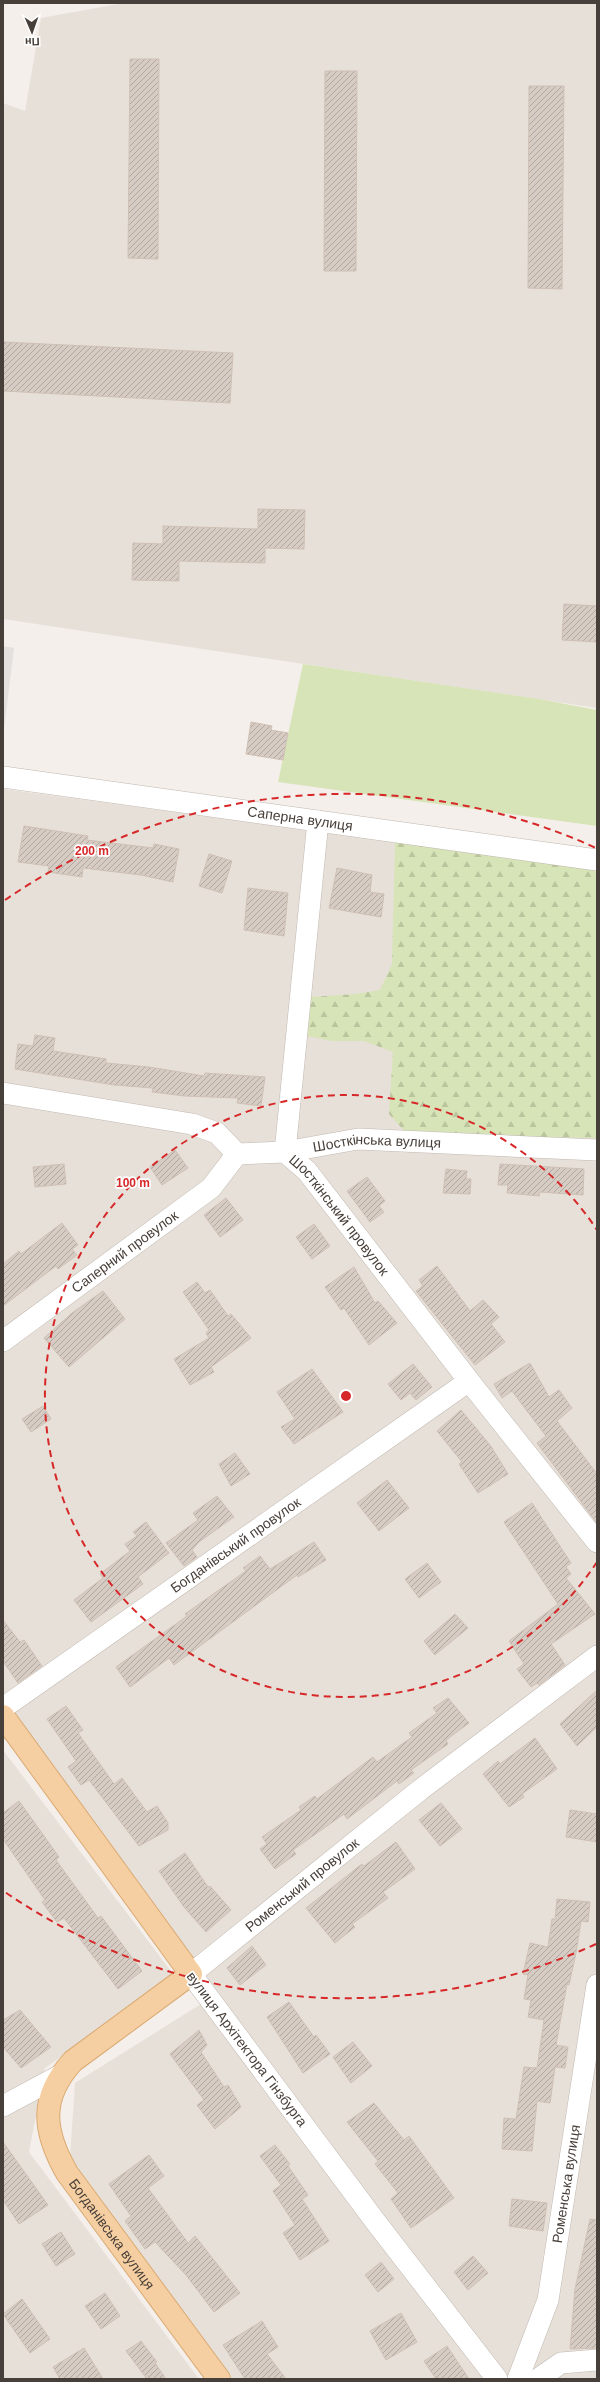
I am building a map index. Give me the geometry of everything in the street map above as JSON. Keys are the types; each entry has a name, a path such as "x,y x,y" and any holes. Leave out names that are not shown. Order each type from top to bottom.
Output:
{"main road":[{"name":"вулиця Архітектора Гінзбурга","path":"3,1716 191,1974"},
{"name":"Роменський провулок","path":"59,2076 73,2060 191,1974"},
{"name":"Богданівська вулиця","path":"59,2076 50,2097 48,2120 52,2142 58,2158 67,2173 219,2379"}],"street":[{"name":"Саперна вулиця","path":"3,777 597,860"},
{"name":"Шосткінський провулок","path":"318,821 285,1152 307,1171 469,1381 597,1542"},
{"path":"3,1093 192,1124 217,1133 237,1154"},
{"name":"Шосткінська вулиця","path":"237,1154 285,1152 358,1139 597,1150"},
{"name":"Саперний провулок","path":"3,1340 211,1188 237,1154"},
{"name":"Богданівський провулок","path":"3,1708 469,1381"},
{"name":"Роменський провулок","path":"191,1974 420,1790 597,1656"},
{"name":"вулиця Архітектора Гінзбурга","path":"191,1974 375,2221 497,2379"},
{"name":"Роменська вулиця","path":"518,2379 548,2300 597,1985"},
{"name":"Роменський провулок","path":"3,2106 59,2076"},
{"path":"538,2379 561,2363 597,2360"}],"shaded area":[{"path":"124,3 597,3 597,708 3,619 3,103 25,111 41,18"},
{"path":"3,646 14,648 3,737"},
{"path":"3,789 597,869 597,2379 232,2379 70,2157 75,2083 201,2004 210,1985 3,1697"},
{"path":"3,1750 174,1975 45,2068 29,2152 199,2379 3,2379"}],"green space":[{"path":"303,664 539,699 597,710 597,826 278,782"},
{"path":"395,842 597,869 597,1138 407,1134 389,1114 393,1052 364,1041 332,1041 307,1036 311,997 356,994 380,990 392,964"}],"building":[{"path":"130,59 159,59 158,259 128,258"},
{"path":"325,71 357,71 356,271 324,271"},
{"path":"529,86 564,86 562,289 528,288"},
{"path":"3,342 233,353 230,403 3,391"},
{"path":"258,509 305,510 304,549 265,548 265,563 179,561 179,581 132,580 133,543 163,544 163,526 258,529"},
{"path":"564,604 597,606 597,642 562,640"},
{"path":"251,722 272,726 271,730 288,733 283,760 246,754"},
{"path":"24,826 88,836 87,840 153,848 154,844 179,849 173,882 141,875 83,868 82,877 48,872 49,866 18,862"},
{"path":"209,854 232,861 222,893 199,886"},
{"path":"337,868 372,875 370,892 384,894 381,917 329,908"},
{"path":"248,888 288,893 284,936 244,930"},
{"path":"35,1035 55,1038 53,1051 106,1059 106,1063 149,1067 204,1076 205,1073 265,1077 261,1106 237,1103 238,1098 185,1096 152,1092 153,1088 114,1085 15,1069 18,1044 33,1046"},
{"path":"175,1150 188,1168 162,1185 150,1167"},
{"path":"64,1164 66,1184 35,1187 33,1167"},
{"path":"500,1164 584,1169 583,1195 540,1192 539,1196 507,1193 508,1185 498,1185"},
{"path":"446,1169 467,1171 466,1179 471,1179 470,1194 443,1193"},
{"path":"367,1177 385,1201 379,1206 384,1212 370,1222 347,1191"},
{"path":"226,1198 243,1220 220,1237 204,1215"},
{"path":"62,1223 78,1245 72,1249 77,1255 58,1269 56,1266 3,1306 3,1264 19,1251 21,1254"},
{"path":"314,1224 330,1246 312,1259 296,1237"},
{"path":"437,1266 470,1311 483,1300 499,1317 491,1324 505,1342 475,1365 416,1291 423,1286 419,1280"},
{"path":"354,1267 375,1303 378,1301 397,1323 369,1345 344,1308 341,1310 325,1287"},
{"path":"197,1282 205,1293 210,1290 228,1316 231,1314 251,1338 211,1367 214,1372 190,1385 174,1359 209,1338 206,1333 209,1330 183,1292"},
{"path":"103,1291 125,1319 69,1367 44,1338 72,1313"},
{"path":"530,1363 549,1397 559,1390 572,1408 557,1421 597,1474 597,1523 537,1443 546,1436 512,1391 502,1398 494,1384"},
{"path":"413,1364 432,1387 416,1400 410,1393 401,1400 388,1384"},
{"path":"312,1369 343,1412 294,1444 281,1427 295,1419 277,1392"},
{"path":"43,1406 51,1419 31,1432 22,1419"},
{"path":"461,1410 490,1445 508,1474 478,1493 459,1464 462,1462 437,1431"},
{"path":"235,1453 250,1474 231,1486 219,1464"},
{"path":"387,1480 409,1508 379,1531 357,1503"},
{"path":"217,1496 234,1517 199,1542 192,1550 197,1557 184,1566 166,1543 198,1520 193,1513"},
{"path":"532,1503 571,1563 566,1567 571,1574 566,1578 595,1614 551,1644 565,1665 539,1685 537,1683 531,1687 517,1669 524,1664 509,1641 558,1604 504,1522"},
{"path":"146,1522 169,1553 138,1577 143,1584 91,1622 74,1600 103,1578 100,1574 130,1551 125,1544 137,1536 133,1532"},
{"path":"314,1542 326,1560 298,1577 297,1575 174,1665 169,1658 130,1687 116,1667 187,1616 185,1614 246,1571 243,1568 260,1556 270,1569"},
{"path":"427,1563 441,1582 419,1598 405,1579"},
{"path":"455,1614 468,1628 435,1655 424,1641"},
{"path":"3,1620 20,1642 24,1640 42,1666 18,1683 3,1661"},
{"path":"597,1690 597,1727 577,1746 560,1724"},
{"path":"448,1698 469,1723 446,1740 448,1744 411,1770 414,1773 399,1784 397,1781 347,1819 344,1814 293,1850 296,1854 275,1869 260,1849 267,1844 262,1837 301,1810 299,1807 315,1796 317,1799 373,1757 377,1762 412,1737 409,1733 437,1713 433,1708"},
{"path":"66,1706 83,1730 78,1733 114,1784 122,1778 147,1812 157,1806 168,1823 168,1830 139,1846 89,1780 81,1785 68,1767 76,1761 47,1719"},
{"path":"535,1738 557,1769 522,1794 524,1797 509,1807 483,1774 498,1761 500,1764"},
{"path":"19,1801 59,1857 56,1860 98,1918 101,1916 142,1971 118,1989 64,1918 57,1922 42,1902 45,1900 3,1839 3,1813"},
{"path":"441,1803 462,1829 440,1846 419,1820"},
{"path":"570,1810 597,1814 597,1842 566,1837"},
{"path":"396,1842 415,1869 383,1892 388,1898 352,1924 355,1927 335,1943 306,1908 362,1864 364,1866"},
{"path":"185,1853 208,1887 210,1886 231,1910 206,1932 184,1907 159,1871"},
{"path":"557,1899 590,1902 588,1922 581,1921 576,1953 569,1985 567,1984 556,2045 568,2047 565,2068 555,2067 550,2103 537,2101 532,2151 502,2149 504,2118 516,2119 524,2067 537,2068 544,2020 528,2017 531,2000 524,1999 528,1975 523,1974 530,1943 548,1947 552,1919 555,1919"},
{"path":"252,1946 266,1965 240,1985 227,1968"},
{"path":"289,2002 314,2037 316,2035 330,2054 303,2073 267,2017"},
{"path":"20,2010 51,2047 21,2068 3,2047 3,2020"},
{"path":"199,2030 207,2045 201,2052 224,2087 228,2085 241,2107 215,2129 197,2105 204,2100 170,2054"},
{"path":"353,2042 372,2066 351,2083 333,2057"},
{"path":"374,2103 404,2140 409,2136 454,2198 411,2228 391,2199 398,2193 375,2164 378,2161 347,2122"},
{"path":"3,2142 48,2205 19,2224 3,2200"},
{"path":"275,2145 290,2164 288,2166 308,2195 302,2199 329,2241 300,2260 283,2233 295,2225 273,2191 281,2185 260,2156"},
{"path":"149,2155 164,2176 148,2188 188,2243 195,2236 240,2293 214,2312 186,2275 155,2242 145,2249 125,2221 131,2216 109,2184"},
{"path":"512,2199 547,2203 543,2231 509,2226"},
{"path":"590,2219 597,2220 597,2348 570,2349 575,2289"},
{"path":"61,2232 75,2254 56,2266 42,2244"},
{"path":"473,2256 488,2273 468,2290 454,2272"},
{"path":"381,2262 394,2279 378,2292 365,2275"},
{"path":"105,2293 120,2316 101,2329 85,2306"},
{"path":"22,2299 50,2339 30,2353 3,2314"},
{"path":"401,2313 417,2342 386,2360 370,2331"},
{"path":"262,2321 278,2347 267,2354 286,2379 245,2379 223,2345"},
{"path":"141,2341 157,2362 155,2363 166,2379 147,2379 126,2351"},
{"path":"447,2346 469,2379 436,2379 424,2361"},
{"path":"84,2348 103,2379 60,2379 53,2367"}]}
